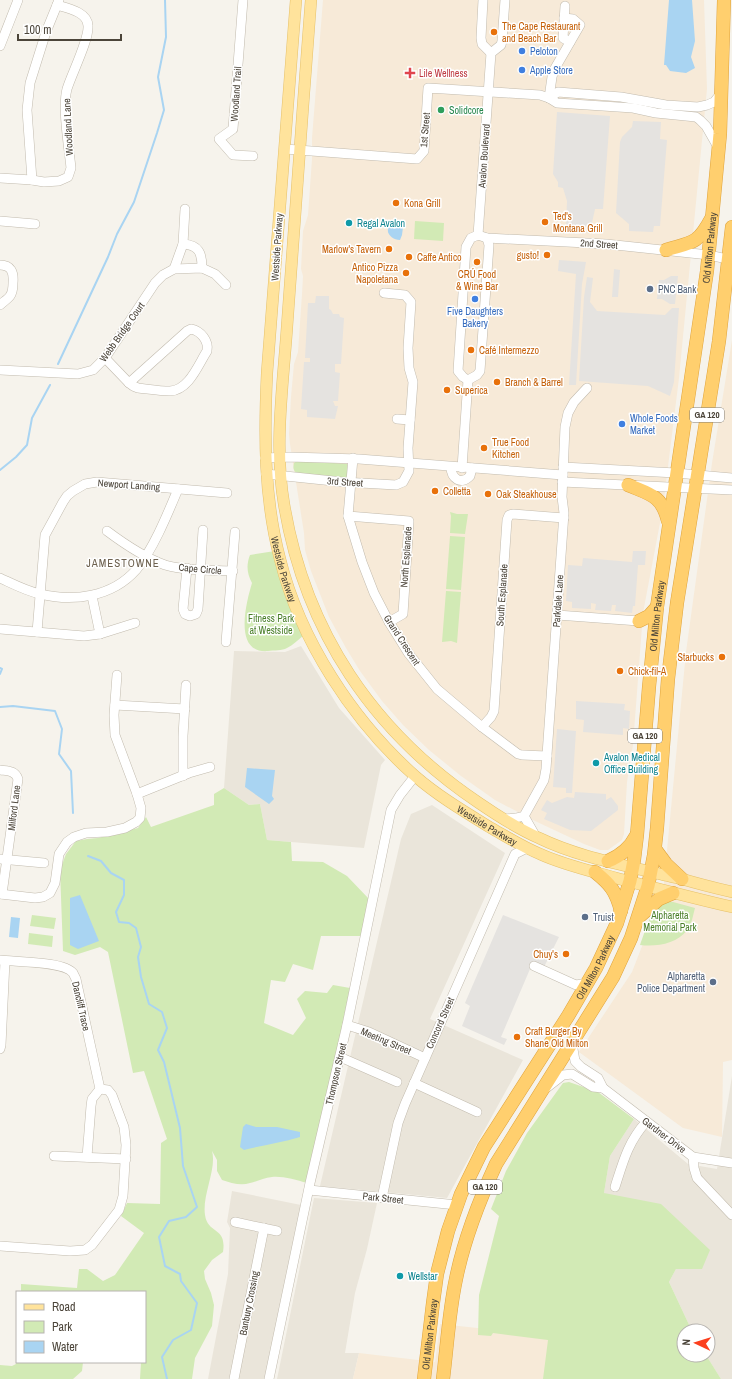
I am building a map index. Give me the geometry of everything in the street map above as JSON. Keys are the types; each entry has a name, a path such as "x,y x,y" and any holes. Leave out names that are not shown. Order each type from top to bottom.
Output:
{"highway":[{"name":"Old Milton Parkway","path":"443,1379 456,1279 464,1248 484,1190 496,1164 603,994 619,964 639,917 651,872 655,849 685,488 714,214 722,92 724,0"},
{"path":"666,250 697,240 703,234 714,214"},
{"name":"Old Milton Parkway","path":"424,1379 438,1274 448,1231 457,1205 484,1147 579,998 582,984 604,953 621,911 630,881 637,835 653,638 669,524 685,488 687,474 719,341 724,296 731,255 732,227"},
{"path":"724,296 732,281"},
{"path":"628,485 649,494 660,501 666,513 669,524"},
{"path":"653,638 647,627 639,621 649,616 657,607"},
{"path":"608,861 617,857 626,850 637,835"},
{"path":"655,849 664,862 682,879"},
{"path":"595,872 613,888 621,911"},
{"path":"639,917 659,899 673,893"}],"main road":[{"name":"Westside Parkway","path":"296,0 264,420 266,474 272,522 280,559 299,615 314,646 348,703 415,776 460,810 527,848 557,860 673,893 732,907"},
{"name":"Westside Parkway","path":"311,0 289,291 279,457 284,502 291,537 305,584 319,619 336,653 358,689 383,719 419,757 455,787 480,804 537,838 572,851 732,892"},
{"path":"415,776 422,772 426,772 463,800 480,804"}],"street":[{"path":"0,46 18,0"},
{"name":"Woodland Trail","path":"243,0 233,129 219,139 233,155 253,156"},
{"path":"484,0 481,38 482,44 491,53 500,45 502,41 505,0"},
{"path":"32,180 27,110 30,84 46,32 58,2"},
{"name":"Woodland Lane","path":"0,178 59,182 68,177 71,168 65,107 66,91 86,38 88,25 85,18 78,12 58,2"},
{"path":"565,6 563,38 570,42"},
{"path":"549,98 554,70 580,25 574,19 564,18"},
{"name":"Avalon Boulevard","path":"478,235 491,53"},
{"name":"1st Street","path":"285,149 417,159 424,151 428,88 540,96 549,98 557,103 633,108 656,113 696,117 706,126 719,148"},
{"name":"1st Street","path":"549,98 558,92 621,97 666,105 698,107 714,102 722,92"},
{"path":"185,209 183,244 174,269 202,268 215,274 226,284"},
{"path":"0,221 35,224"},
{"path":"478,235 488,238 489,245 480,371 477,375 468,380 458,371 466,247 471,238 478,235"},
{"name":"2nd Street","path":"488,238 606,244 709,255 731,255"},
{"path":"183,244 191,245 198,250 202,257 202,268"},
{"path":"0,265 8,267 12,270 14,276 13,290 10,296 0,305"},
{"name":"Webb Bridge Court","path":"0,370 78,374 93,370 105,358 155,283 163,275 174,269"},
{"name":"3rd Street","path":"266,474 351,482 400,484 407,477 409,471 408,448 413,382 409,368 408,348 411,302 405,295 384,293"},
{"path":"105,358 129,383 133,386 138,388 171,391 180,388 187,382 207,351 207,341 196,330 191,329 187,331 129,383"},
{"path":"462,468 468,380"},
{"name":"Parkdale Lane","path":"524,816 544,780 546,769 564,518 563,475 565,428 568,413 574,402 587,388"},
{"path":"398,419 410,420"},
{"path":"265,458 353,458 563,475 628,485 732,490"},
{"name":"Grand Crescent","path":"353,458 348,516 362,562 374,592 389,622 409,654 437,689 482,727 518,754 547,756"},
{"path":"451,467 452,476 461,481 464,481 470,476 472,468"},
{"path":"563,475 687,474 732,478"},
{"name":"Newport Landing","path":"38,632 45,535 62,502 73,491 85,484 97,482 227,493"},
{"path":"0,578 22,589 40,595 72,598 92,596 109,590 136,570 166,518 178,489"},
{"name":"South Esplanade","path":"482,727 494,711 507,520 509,516 513,514 564,518"},
{"name":"North Esplanade","path":"348,516 409,521 403,614 389,622"},
{"name":"Cape Circle","path":"106,530 146,555 166,565 233,571 226,642"},
{"path":"187,568 183,609 185,614 190,616 196,614 198,609 203,530"},
{"path":"233,571 235,532"},
{"path":"92,596 100,634"},
{"path":"557,615 639,621"},
{"path":"0,629 84,636 100,634 135,623"},
{"path":"1,894 35,898 43,897 50,893 55,883 59,854 67,842 74,837 86,833 125,828 140,818 141,808 137,794 115,735 114,705 116,675"},
{"path":"183,776 183,736 186,685"},
{"path":"114,705 185,709"},
{"path":"137,794 210,767"},
{"name":"Milford Lane","path":"0,770 13,772 18,778 3,859 1,894"},
{"name":"Thompson Street","path":"269,1379 309,1190 347,1025 391,810 400,794 415,776"},
{"path":"504,819 524,816 537,838"},
{"path":"512,840 515,854 527,848"},
{"name":"Concord Street","path":"382,1198 398,1123 414,1083 515,854"},
{"path":"3,859 44,863"},
{"path":"0,1049 3,960"},
{"name":"Dancliff Trace","path":"3,960 53,964 62,966 73,973 76,979 100,1089"},
{"path":"534,966 582,984"},
{"name":"Meeting Street","path":"347,1025 369,1032 425,1058"},
{"name":"Gardner Drive","path":"572,1043 575,1061 581,1067 598,1078 603,1088 646,1122 693,1157 732,1163"},
{"path":"340,1057 397,1082"},
{"name":"Gardner Drive","path":"541,1092 563,1075 572,1074 593,1087 603,1088"},
{"path":"414,1083 478,1112"},
{"path":"0,1246 70,1251 85,1250 92,1245 118,1210 123,1196 126,1146 124,1127 112,1095 108,1090 100,1089 92,1099 87,1157"},
{"path":"615,1187 628,1149 639,1130 646,1122"},
{"path":"54,1156 126,1159"},
{"path":"693,1157 697,1178 732,1215"},
{"name":"Park Street","path":"309,1190 457,1205"},
{"path":"235,1222 277,1231"},
{"name":"Banbury Crossing","path":"234,1379 264,1228"}],"shaded area":[{"path":"323,0 704,0 707,89 679,378 663,507 643,613 633,745 627,782 624,834 622,840 608,850 600,850 584,844 495,800 461,776 429,750 403,725 382,701 360,671 329,617 311,571 305,550 304,533 289,434 294,364 298,352 303,276 301,269 303,231 308,215 312,138"},
{"path":"557,112 610,116 603,209 595,209 591,227 566,226 567,201 563,188 558,187 558,182 553,174"},
{"path":"633,121 661,122 660,139 667,140 660,226 654,226 653,232 629,231 629,224 616,213 620,142 622,137 632,127"},
{"path":"559,260 586,262 582,284 576,385 569,385 576,274 558,271"},
{"path":"614,269 620,270 618,297 612,297"},
{"path":"671,276 678,276 675,304 670,304 662,299 657,299 659,280 664,280"},
{"path":"587,277 593,278 590,302 597,311 665,315 672,308 679,308 674,382 670,396 648,386 579,381 584,297"},
{"path":"316,296 329,296 329,309 333,314 339,314 340,317 344,318 341,364 335,364 335,372 340,373 338,401 333,401 335,406 338,406 335,419 307,417 307,410 301,409 304,362 310,362 310,358 305,358 308,303 315,303"},
{"path":"732,340 732,1060 723,1062 722,1137 683,1128 579,1052 632,972 663,892 686,652 712,463"},
{"path":"633,551 646,551 645,565 638,565 635,606 633,606 632,613 615,611 616,605 612,605 611,611 595,610 596,604 591,603 591,609 572,608 572,602 566,601 568,565 582,566 583,558 632,562"},
{"path":"301,646 339,708 385,760 381,765 364,848 267,840 260,804 249,805 224,788 234,651 285,652"},
{"path":"576,701 625,704 624,710 630,711 629,729 623,728 623,735 583,732 584,720 576,719"},
{"path":"557,729 576,731 572,793 566,793 566,788 553,787"},
{"path":"575,792 606,794 606,800 611,797 618,806 618,810 591,831 570,830 544,819 547,813 541,810 547,800 552,803 567,797 574,798"},
{"path":"432,805 505,853 430,1019 523,1060 447,1198 320,1186 401,839 411,814"},
{"path":"503,915 559,937 541,973 530,969 501,1037 507,1039 504,1045 462,1026 470,1006 465,1003"},
{"path":"732,1076 732,1379 721,1379 711,1363 716,1363 716,1323 688,1323 669,1282 676,1269 604,1193 610,1156 634,1119 688,1164 717,1169"},
{"path":"232,1191 301,1205 268,1379 208,1379 228,1274 230,1228 227,1222"},
{"path":"314,1198 377,1203 367,1249 355,1293 345,1353 359,1353 353,1379 277,1379"},
{"path":"440,1324 551,1336 545,1379 353,1379 359,1353 435,1362"}],"green space":[{"path":"415,221 444,223 443,241 414,239"},
{"path":"297,461 347,464 347,475 346,478 297,474 293,468 294,463"},
{"path":"450,512 457,514 468,514 465,534 450,533"},
{"path":"450,536 465,537 461,590 446,589"},
{"name":"Fitness Park at Westside","path":"275,551 304,635 285,649 268,651 257,650 250,644 246,636 245,614 252,583 248,573 248,562 250,555"},
{"path":"446,591 461,592 457,643 451,641 442,642"},
{"path":"224,788 249,805 260,804 267,840 291,842 292,861 323,862 347,876 369,899 362,936 321,936 313,970 293,964 285,982 271,980 264,1023 293,1035 306,1018 297,999 305,991 327,993 333,985 350,988 307,1183 290,1178 276,1177 243,1184 222,1180 217,1171 217,1160 212,1151 213,1166 206,1199 205,1215 210,1226 220,1234 222,1238 223,1252 212,1260 204,1271 205,1279 214,1305 212,1326 195,1358 192,1379 140,1379 141,1363 146,1363 146,1291 21,1291 21,1284 77,1288 79,1269 87,1269 103,1281 115,1275 144,1233 121,1216 127,1203 160,1204 161,1143 167,1139 144,1071 133,1073 108,952 100,947 75,955 63,951 60,870 66,854 76,841 98,838 138,828 146,817 151,827 214,805 214,794"},
{"name":"Alpharetta Memorial Park","path":"667,902 673,902 695,908 689,928 678,939 666,944 640,945 649,920 656,909"},
{"path":"32,915 56,918 54,929 30,926"},
{"path":"29,933 53,936 52,947 28,944"},
{"path":"569,1082 598,1092 634,1119 610,1156 604,1193 661,1204 710,1250 702,1269 676,1269 669,1282 688,1323 676,1323 676,1363 711,1363 721,1379 543,1379 548,1340 493,1333 491,1336 478,1335 479,1295 499,1216 491,1209 506,1171 527,1133 563,1083"},
{"path":"83,1363 82,1371 73,1379 0,1379 0,1365 12,1366 16,1364"}],"water":[{"path":"669,0 692,0 695,41 691,57 695,68 686,73 670,71 666,65 664,65"},
{"path":"397,220 403,227 400,240 392,237 388,232 389,226"},
{"path":"247,768 275,770 272,796 274,799 269,804 245,787"},
{"path":"80,895 99,941 78,949 70,945 70,898"},
{"path":"11,917 20,918 18,938 9,937"},
{"path":"246,1124 256,1127 277,1127 300,1132 300,1137 244,1150 240,1147 243,1127"}],"waterway":[{"path":"58,364 108,257 117,234 134,202 164,110 158,77 166,37 165,0"},
{"path":"0,470 16,457 27,445 32,418 50,385"},
{"path":"0,668 2,669 0,674"},
{"path":"0,707 13,706 55,711 62,729 59,754 71,771 73,813"},
{"path":"88,856 101,861 111,873 124,880 124,895 116,912 119,922 129,923 136,928 141,947 138,957 141,977 149,1004 162,1012 167,1028 158,1050 164,1062 180,1128 183,1166 197,1207 186,1217 169,1221 159,1237 165,1266 180,1274 181,1281 197,1303 191,1330 173,1340 162,1357 167,1379"}],"place":[{"name":"The Cape Restaurant and Beach Bar","path":"494,32"},
{"name":"Peloton","path":"522,51"},
{"name":"Apple Store","path":"522,70"},
{"name":"Lile Wellness","path":"410,73"},
{"name":"Solidcore","path":"441,110"},
{"name":"Kona Grill","path":"396,203"},
{"name":"Ted's Montana Grill","path":"545,222"},
{"name":"Regal Avalon","path":"349,223"},
{"name":"Marlow's Tavern","path":"389,249"},
{"name":"gusto!","path":"547,255"},
{"name":"Caffe Antico","path":"409,257"},
{"name":"CRÚ Food & Wine Bar","path":"477,262"},
{"name":"Antico Pizza Napoletana","path":"406,273"},
{"name":"PNC Bank","path":"650,289"},
{"name":"Five Daughters Bakery","path":"475,299"},
{"name":"Café Intermezzo","path":"471,350"},
{"name":"Branch & Barrel","path":"497,382"},
{"name":"Superica","path":"447,390"},
{"name":"Whole Foods Market","path":"622,424"},
{"name":"True Food Kitchen","path":"484,448"},
{"name":"Colletta","path":"435,491"},
{"name":"Oak Steakhouse","path":"488,494"},
{"name":"Starbucks","path":"722,657"},
{"name":"Chick-fil-A","path":"620,671"},
{"name":"Avalon Medical Office Building","path":"596,763"},
{"name":"Truist","path":"585,917"},
{"name":"Chuy's","path":"566,954"},
{"name":"Alpharetta Police Department","path":"713,982"},
{"name":"Craft Burger By Shane Old Milton","path":"517,1037"},
{"name":"Wellstar","path":"400,1276"}],"district":[{"name":"JAMESTOWNE","path":"123,563"}]}
